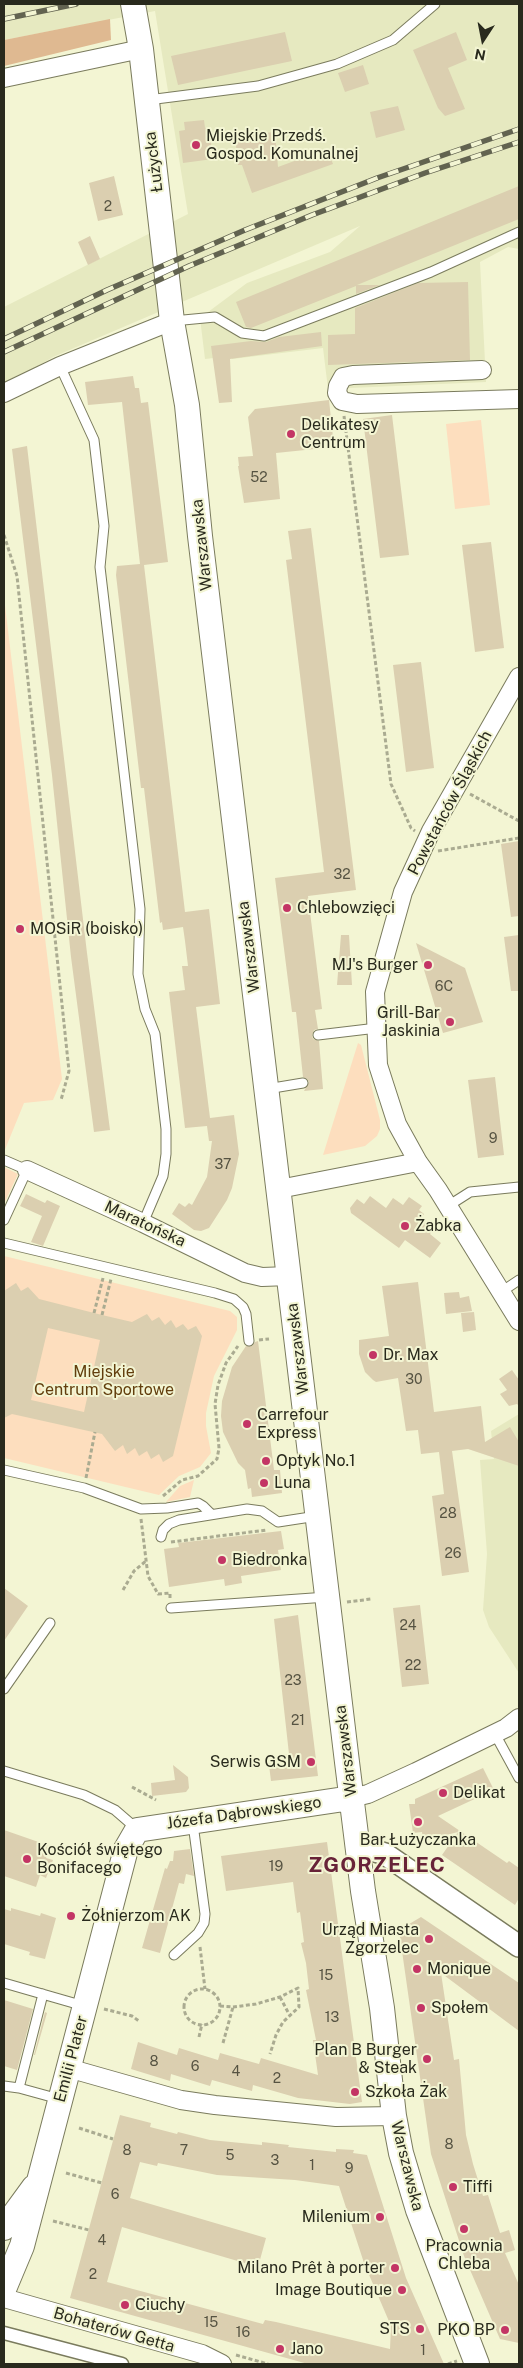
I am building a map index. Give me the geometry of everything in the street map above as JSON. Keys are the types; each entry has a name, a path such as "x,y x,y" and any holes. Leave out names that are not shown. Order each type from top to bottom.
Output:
{"main road":[{"name":"Łużycka","path":"133,4 141,49 172,321"},
{"name":"Warszawska","path":"172,321 187,404 201,545 318,1516 335,1599 351,1798 382,2008 394,2116 401,2153 418,2210 477,2364"},
{"name":"Józefa Dąbrowskiego","path":"137,1830 351,1798"},
{"name":"Emilii Plater","path":"4,2289 20,2254 68,2068 92,2006 126,1849 137,1830"},
{"path":"4,2228 40,2179"}],"street":[{"path":"4,78 141,49"},
{"path":"4,393 60,366 172,321"},
{"path":"482,370 353,374 343,377 338,386 338,393 342,401 356,404 519,399"},
{"name":"Powstańców Śląskich","path":"519,677 431,831 403,892 374,992 378,1065 386,1095 397,1124 418,1162 448,1206 519,1321"},
{"path":"279,1189 418,1162"},
{"name":"Maratońska","path":"27,1170 144,1222 245,1273 262,1277 289,1276"},
{"path":"351,1798 368,1794 494,1734 519,1718"},
{"path":"358,1851 372,1850 385,1854 519,1946"},
{"path":"68,2068 181,2100 215,2106 336,2117 394,2116"},
{"name":"Bohaterów Getta","path":"4,2298 202,2354 222,2364"},
{"name":"Bohaterów Getta","path":"4,2333 122,2364"}],"lane":[{"path":"147,101 258,86 337,64 393,40 435,4"},
{"path":"172,321 215,317 242,333 264,336 431,272 519,232"},
{"path":"60,366 94,440 104,526 100,567 140,909 138,974 145,1009 155,1034 166,1129 166,1154 163,1176 144,1222"},
{"path":"318,1035 377,1028"},
{"path":"266,1089 303,1083"},
{"name":"Maratońska","path":"4,1160 27,1170"},
{"path":"4,1220 27,1170"},
{"path":"448,1206 470,1192 519,1187"},
{"path":"4,1243 215,1292 234,1299 243,1307 246,1314 248,1341"},
{"path":"501,1292 519,1280"},
{"path":"4,1470 84,1488 141,1509 167,1508 198,1503 204,1506 211,1514"},
{"path":"165,1539 163,1530 168,1524 211,1514 255,1509 278,1522 318,1516"},
{"path":"171,1608 335,1599"},
{"path":"4,1689 50,1623"},
{"path":"494,1734 519,1778"},
{"path":"4,1771 84,1795 115,1810 137,1830"},
{"path":"174,1955 198,1933 204,1923 205,1914 192,1821"},
{"path":"4,1983 92,2006"},
{"path":"19,2088 43,1994"},
{"path":"4,2086 60,2099"}],"path":[{"path":"342,401 391,784 411,828 417,833"},
{"path":"4,535 17,576 67,1051 69,1071 62,1100"},
{"path":"467,792 519,821"},
{"path":"436,851 519,838"},
{"path":"94,1313 110,1268"},
{"path":"102,1316 110,1268"},
{"path":"171,1608 170,1593 158,1594 148,1576 142,1504 158,1501 182,1480 198,1476 217,1459 219,1448 215,1404 218,1385 226,1363 240,1342 268,1339"},
{"path":"84,1488 95,1432"},
{"path":"165,1539 270,1530"},
{"path":"123,1590 134,1572 146,1560"},
{"path":"335,1599 371,1600"},
{"path":"132,1787 156,1800"},
{"path":"198,1933 205,1989"},
{"path":"220,2006 233,2007 256,2004 280,1997 298,1988 299,2007 283,2022 270,2054"},
{"path":"205,1989 216,1996 220,2006 217,2016 213,2021 202,2024 193,2022 188,2017 184,2004 192,1992 205,1989"},
{"path":"280,1997 290,2016"},
{"path":"92,2006 132,2016 138,2021"},
{"path":"223,2043 233,2007"},
{"path":"199,2037 202,2024"},
{"path":"78,2128 113,2139"},
{"path":"66,2173 102,2183"},
{"path":"53,2221 89,2230"}],"shaded area":[{"path":"4,4 519,4 519,249 508,247 480,262 486,382 328,389 323,348 232,359 232,356 205,359 200,318 247,283 330,252 360,226 53,357 4,386 4,307 188,214 155,11 4,40"},
{"path":"110,19 111,40 4,66 4,40"},
{"path":"519,1414 519,1673 489,1627 483,1610 487,1554 480,1460 494,1459 491,1431"}],"green space":[{"path":"481,420 490,505 455,509 446,424"},
{"path":"4,597 62,1079 53,1100 24,1103 4,1152"},
{"path":"358,1043 361,1045 380,1120 380,1129 377,1136 365,1146 323,1155"},
{"path":"4,1167 18,1174 4,1204"},
{"name":"Miejskie Centrum Sportowe","path":"4,1256 230,1311 237,1317 237,1330 214,1376 206,1413 206,1426 211,1453 200,1467 179,1476 159,1495 4,1458"},
{"path":"194,1480 190,1497 166,1502 180,1486"}],"building":[{"path":"285,32 292,61 178,85 171,56"},
{"path":"456,32 467,60 448,68 465,109 445,116 438,108 413,50"},
{"path":"363,65 369,84 345,92 338,73"},
{"path":"398,106 405,130 376,138 370,112"},
{"name":"Miejskie Przedś. Gospod. Komunalnej","path":"204,120 205,128 209,127 213,159 183,163 179,131 185,130 184,122"},
{"path":"275,132 278,167 327,149 333,164 252,193 242,165 238,165 235,136"},
{"path":"114,176 123,215 98,221 89,183"},
{"path":"519,186 519,219 357,285 380,285 356,294 356,286 251,328 246,327 236,302"},
{"path":"90,236 100,259 88,265 78,242"},
{"path":"468,282 470,360 328,365 328,335 355,334 355,308 418,283"},
{"path":"321,332 322,346 230,359 232,402 219,403 211,346 251,341 266,342 279,337"},
{"path":"133,376 135,388 139,388 141,403 148,402 168,562 144,565 185,912 209,909 220,1004 196,1007 210,1118 234,1115 239,1154 232,1188 227,1200 209,1228 201,1231 194,1230 172,1214 179,1203 185,1207 189,1203 192,1205 207,1177 212,1141 209,1141 207,1126 185,1128 169,992 185,990 182,966 188,966 185,941 183,927 163,930 162,922 160,923 144,788 141,788 116,575 117,566 140,564 122,402 88,405 85,382"},
{"name":"Delikatesy Centrum","path":"329,400 334,447 276,453 280,499 244,503 238,457 253,456 248,417 255,409"},
{"path":"392,415 409,555 380,558 363,419"},
{"path":"27,446 87,953 110,1130 94,1132 71,957 52,775 12,449"},
{"path":"311,528 356,890 308,896 322,1009 315,1010 318,1029 314,1030 312,1035 313,1039 319,1041 323,1089 304,1091 309,1082 303,1077 296,1012 292,1012 275,878 324,872 286,560 292,559 288,531"},
{"path":"491,542 504,648 475,652 462,545"},
{"path":"421,662 434,768 406,772 393,665"},
{"path":"519,841 519,916 511,917 501,844"},
{"path":"341,935 349,935 352,985 337,985"},
{"path":"519,935 519,991 511,991 504,937"},
{"path":"416,943 465,968 483,1022 443,1033"},
{"path":"495,1077 504,1155 478,1158 468,1080"},
{"path":"26,1194 45,1203 47,1200 60,1206 43,1246 31,1242 42,1216 20,1206"},
{"path":"370,1196 386,1208 393,1198 403,1205 409,1197 422,1206 419,1210 424,1214 421,1218 434,1228 430,1234 441,1243 430,1258 405,1240 399,1248 351,1213 350,1208 357,1199 364,1204"},
{"path":"418,1282 434,1412 481,1406 485,1442 510,1427 519,1442 519,1466 468,1449 452,1451 469,1572 442,1576 432,1496 444,1494 439,1452 421,1454 418,1430 406,1431 398,1378 376,1382 365,1372 359,1354 359,1340 389,1336 382,1286"},
{"path":"16,1283 21,1291 28,1287 39,1299 102,1315 132,1322 147,1314 152,1321 159,1317 165,1325 171,1320 176,1328 183,1324 188,1330 196,1326 202,1336 173,1456 163,1462 159,1454 151,1459 147,1451 139,1456 135,1448 127,1454 123,1445 115,1451 102,1434 12,1414 4,1418 4,1291","holes":["48,1328 100,1340 84,1412 31,1400"]},
{"path":"459,1292 460,1298 469,1296 472,1311 446,1314 444,1293"},
{"path":"474,1312 476,1330 463,1332 461,1313"},
{"path":"258,1341 274,1470 280,1470 282,1493 252,1497 251,1488 248,1489 245,1470 238,1463 223,1432 221,1416 222,1401 232,1367 246,1346 252,1346"},
{"path":"512,1370 519,1380 519,1406 517,1404 509,1406 500,1394 507,1390 499,1379"},
{"name":"Biedronka","path":"281,1531 284,1549 278,1550 281,1570 241,1576 242,1583 225,1586 224,1579 169,1587 164,1549 179,1547 178,1543"},
{"path":"4,1588 28,1606 4,1641"},
{"path":"420,1605 429,1684 402,1687 393,1608"},
{"path":"298,1615 318,1776 271,1781 268,1757 289,1754 274,1619"},
{"path":"173,1765 188,1777 189,1788 186,1792 152,1796 151,1783 175,1780"},
{"path":"483,1768 494,1790 438,1816 507,1863 509,1861 519,1868 519,1898 515,1905 442,1855 458,1832 423,1841 422,1832 413,1833 409,1804 415,1804 415,1799"},
{"name":"Kościół świętego Bonifacego","path":"4,1830 50,1846 46,1858 53,1860 46,1878 40,1875 36,1887 4,1876"},
{"path":"327,1842 362,2102 350,2104 298,2098 253,2085 252,2091 212,2080 210,2086 171,2074 170,2081 131,2069 138,2042 177,2055 179,2048 218,2060 220,2053 259,2064 261,2058 318,2075 313,2040 316,2040 306,1990 309,1989 301,1943 304,1942 300,1912 297,1913 293,1882 226,1891 221,1856"},
{"path":"190,1849 194,1876 186,1874 184,1884 179,1883 160,1953 142,1948 165,1868 167,1869 170,1861 173,1861 174,1851"},
{"path":"11,1908 40,1916 41,1913 56,1918 45,1959 29,1955 30,1952 4,1944 4,1909 11,1911"},
{"path":"421,1917 519,1983 519,2031 441,1973 454,2060 459,2059 466,2135 473,2164 483,2196 488,2195 500,2233 509,2230 515,2250 505,2253 519,2285 519,2343 500,2339 464,2256 431,2154 399,1930"},
{"path":"4,2000 33,2009 17,2070 4,2066"},
{"path":"45,2012 47,2013 34,2055"},
{"path":"120,2115 151,2123 150,2127 210,2140 262,2145 262,2142 336,2152 336,2149 354,2150 353,2153 367,2155 406,2278 444,2364 308,2364 70,2298","holes":["140,2162 157,2166 158,2163 217,2175 295,2180 339,2186 364,2263 391,2326 390,2349 276,2322 265,2320 263,2324 107,2282 122,2227 258,2267 266,2238 130,2198"]}],"railway":[{"path":"4,19 76,4"},
{"path":"4,339 107,290 245,230 377,178 519,129"},
{"path":"4,352 189,266 312,215 425,173 519,142"}],"place":[{"name":"Miejskie Przedś. Gospod. Komunalnej","path":"196,145"},
{"name":"Delikatesy Centrum","path":"291,434"},
{"name":"Chlebowzięci","path":"287,908"},
{"name":"MOSiR (boisko)","path":"20,929"},
{"name":"MJ's Burger","path":"428,965"},
{"name":"Grill-Bar Jaskinia","path":"450,1022"},
{"name":"Żabka","path":"405,1226"},
{"name":"Dr. Max","path":"373,1355"},
{"name":"Carrefour Express","path":"247,1424"},
{"name":"Optyk No.1","path":"266,1461"},
{"name":"Luna","path":"264,1483"},
{"name":"Biedronka","path":"222,1560"},
{"name":"Serwis GSM","path":"311,1762"},
{"name":"Delikat","path":"443,1793"},
{"name":"Bar Łużyczanka","path":"418,1822"},
{"name":"Kościół świętego Bonifacego","path":"27,1859"},
{"name":"Żołnierzom AK","path":"71,1916"},
{"name":"Urząd Miasta Zgorzelec","path":"429,1939"},
{"name":"Monique","path":"417,1969"},
{"name":"Społem","path":"421,2008"},
{"name":"Plan B Burger & Steak","path":"427,2059"},
{"name":"Szkoła Żak","path":"355,2092"},
{"name":"Tiffi","path":"453,2187"},
{"name":"Milenium","path":"380,2217"},
{"name":"Pracownia Chleba","path":"464,2229"},
{"name":"Milano Prêt à porter","path":"395,2268"},
{"name":"Image Boutique","path":"402,2290"},
{"name":"Ciuchy","path":"125,2305"},
{"name":"STS","path":"420,2329"},
{"name":"PKO BP","path":"505,2330"},
{"name":"Jano","path":"280,2349"}],"district":[{"name":"ZGORZELEC","path":"377,1866"}]}
